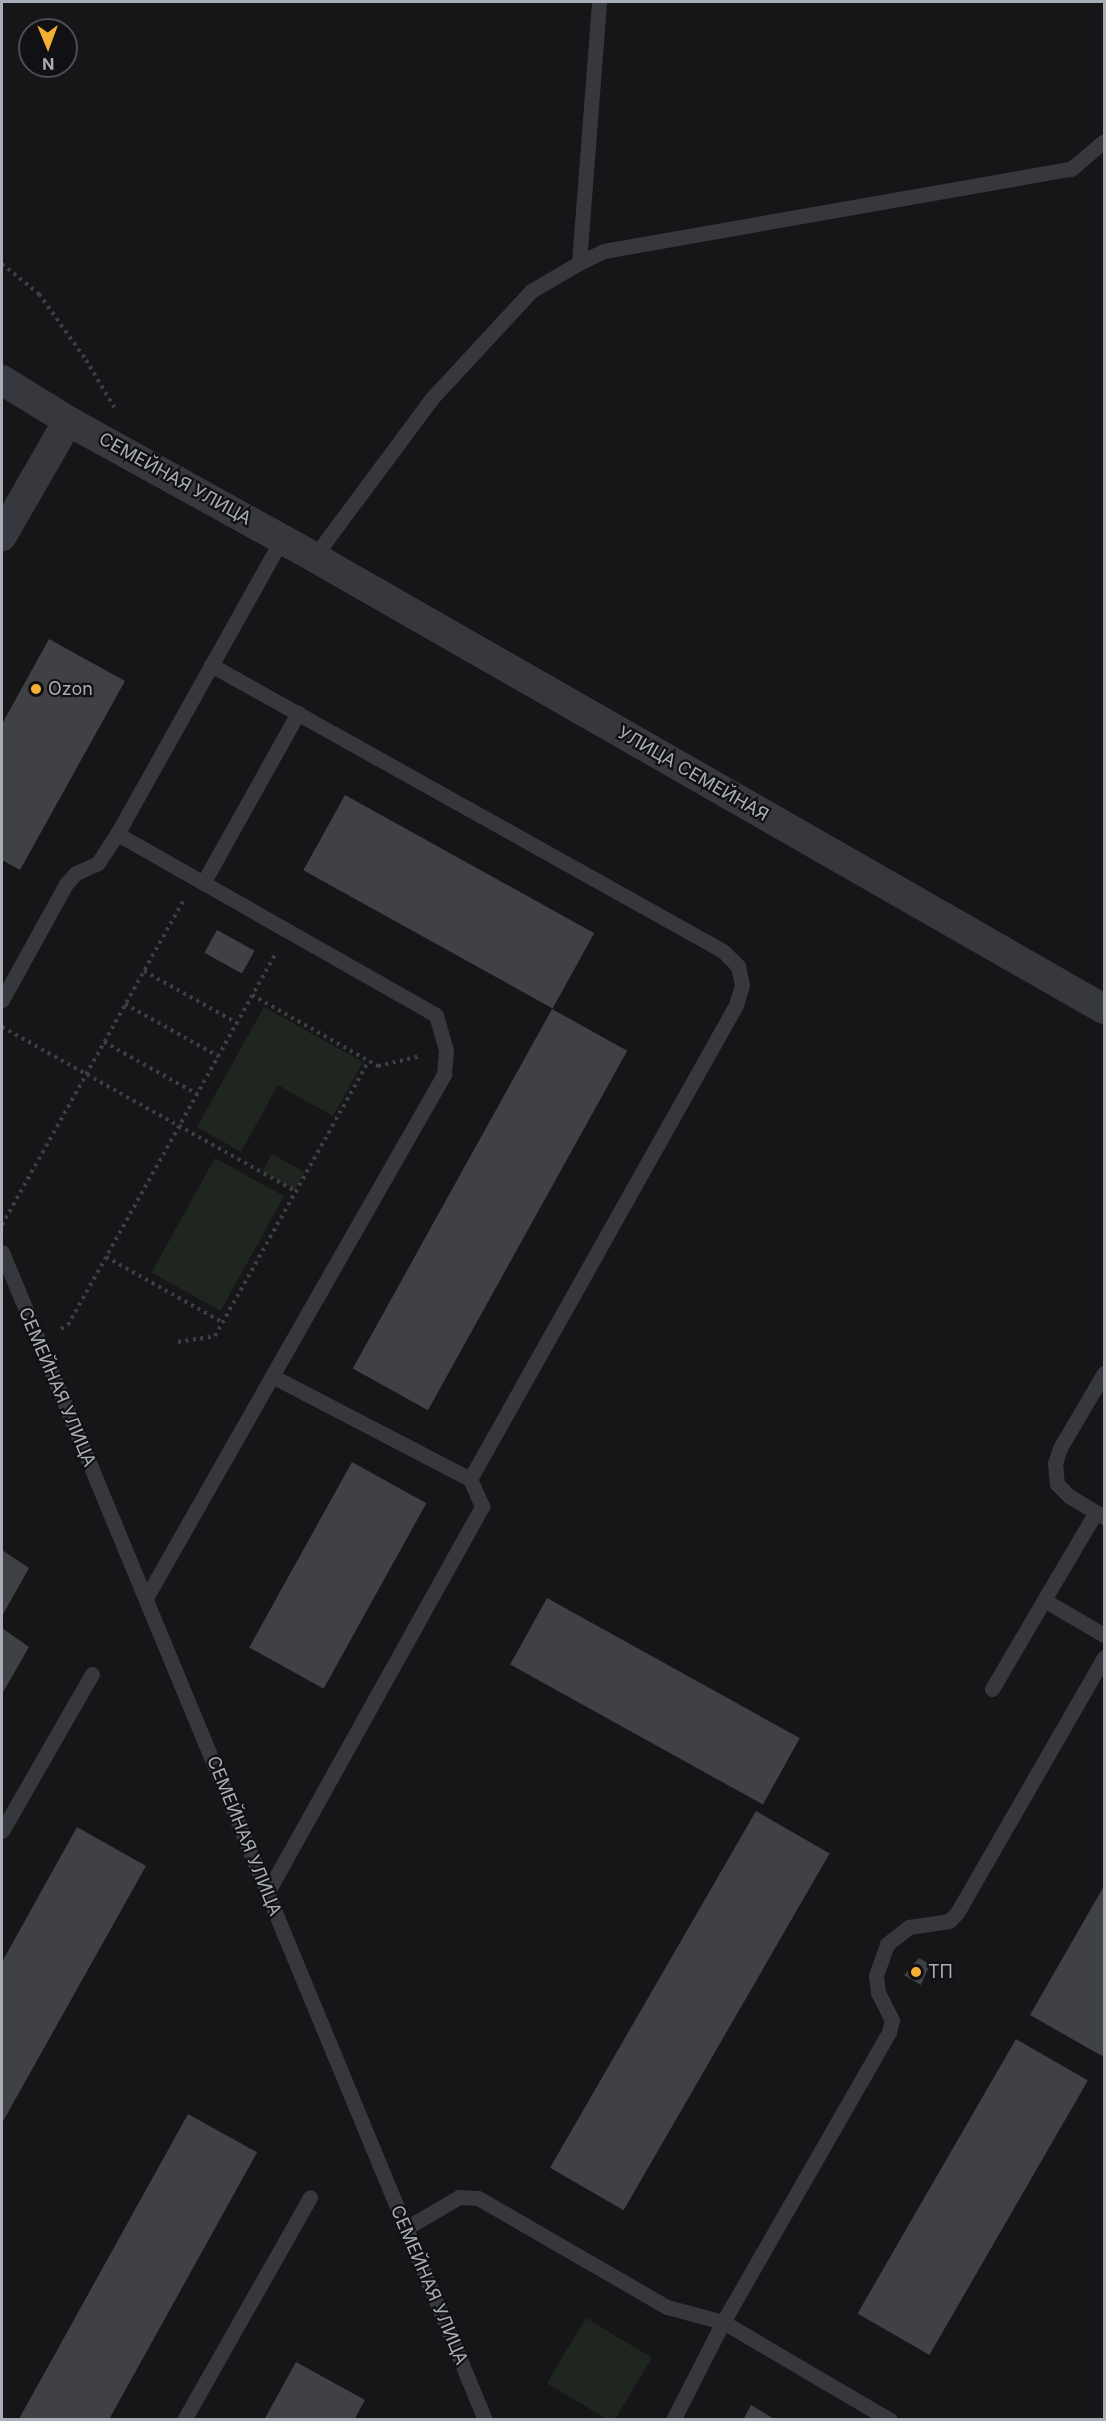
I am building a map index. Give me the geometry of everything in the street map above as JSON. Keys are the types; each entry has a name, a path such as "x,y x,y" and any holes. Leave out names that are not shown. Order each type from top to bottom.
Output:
{"street":[{"name":"СЕМЕЙНАЯ УЛИЦА","path":"2,380 69,421 282,539"},
{"path":"2,536 69,421"},
{"name":"УЛИЦА СЕМЕЙНАЯ","path":"282,539 1104,1009"}],"lane":[{"path":"579,263 599,2"},
{"path":"314,557 433,397 531,291 579,263 604,251 1071,169 1104,141"},
{"path":"2,1000 66,884 76,873 98,863 117,834 282,539"},
{"path":"211,665 723,951 738,966 742,985 736,1005 470,1479"},
{"path":"200,881 298,713"},
{"path":"117,834 436,1015 446,1050 444,1074 146,1599"},
{"name":"СЕМЕЙНАЯ УЛИЦА","path":"2,1252 485,2420"},
{"path":"992,1689 1044,1600 1100,1515 1069,1497 1057,1484 1055,1463 1060,1448 1104,1373"},
{"path":"267,1893 479,1514 479,1495 470,1479 272,1376"},
{"path":"1044,1600 1104,1635"},
{"path":"673,2420 723,2322 889,2032 892,2020 878,1992 876,1975 887,1944 909,1927 949,1921 957,1913 1104,1657"},
{"path":"2,1831 92,1674"},
{"path":"406,2228 459,2197 478,2198 667,2307 723,2322 890,2420"},
{"path":"184,2420 310,2198"}],"path":[{"path":"2,264 39,294 86,360 120,417"},
{"path":"2,1225 125,1004 200,881"},
{"path":"39,1342 68,1325 288,931"},
{"path":"144,971 237,1023"},
{"path":"252,995 378,1066 446,1050"},
{"path":"125,1004 218,1056"},
{"path":"2,1027 295,1191"},
{"path":"104,1042 197,1094"},
{"path":"178,1342 215,1336 369,1060"},
{"path":"106,1257 222,1322"}],"shaded area":[{"path":"264,1007 363,1062 333,1116 278,1085 241,1152 197,1127"},
{"path":"272,1154 304,1172 295,1189 262,1171"},
{"path":"215,1158 284,1196 221,1311 151,1273"},
{"path":"586,2318 652,2358 615,2420 608,2420 547,2383"}],"building":[{"path":"49,639 125,681 20,870 2,860 2,724"},
{"path":"345,795 594,933 553,1008 303,870"},
{"path":"217,930 255,951 242,974 204,953"},
{"path":"552,1009 627,1051 428,1410 353,1368"},
{"path":"352,1462 426,1503 324,1689 249,1647"},
{"path":"2,1550 29,1568 2,1616"},
{"path":"547,1598 800,1738 763,1805 510,1664"},
{"path":"2,1628 29,1647 2,1694"},
{"path":"756,1811 830,1854 624,2210 550,2168"},
{"path":"77,1827 146,1866 2,2123 2,1962"},
{"path":"1104,1886 1104,2052 1102,2056 1030,2015"},
{"name":"ТП","path":"919,1958 930,1964 921,1985 904,1975"},
{"path":"1016,2039 1088,2080 929,2355 858,2314"},
{"path":"188,2114 257,2152 109,2420 18,2420"},
{"path":"296,2362 365,2400 354,2420 264,2420"},
{"path":"751,2405 776,2420 743,2420"}],"place":[{"name":"Ozon","path":"36,689"},
{"name":"ТП","path":"916,1972"}]}
